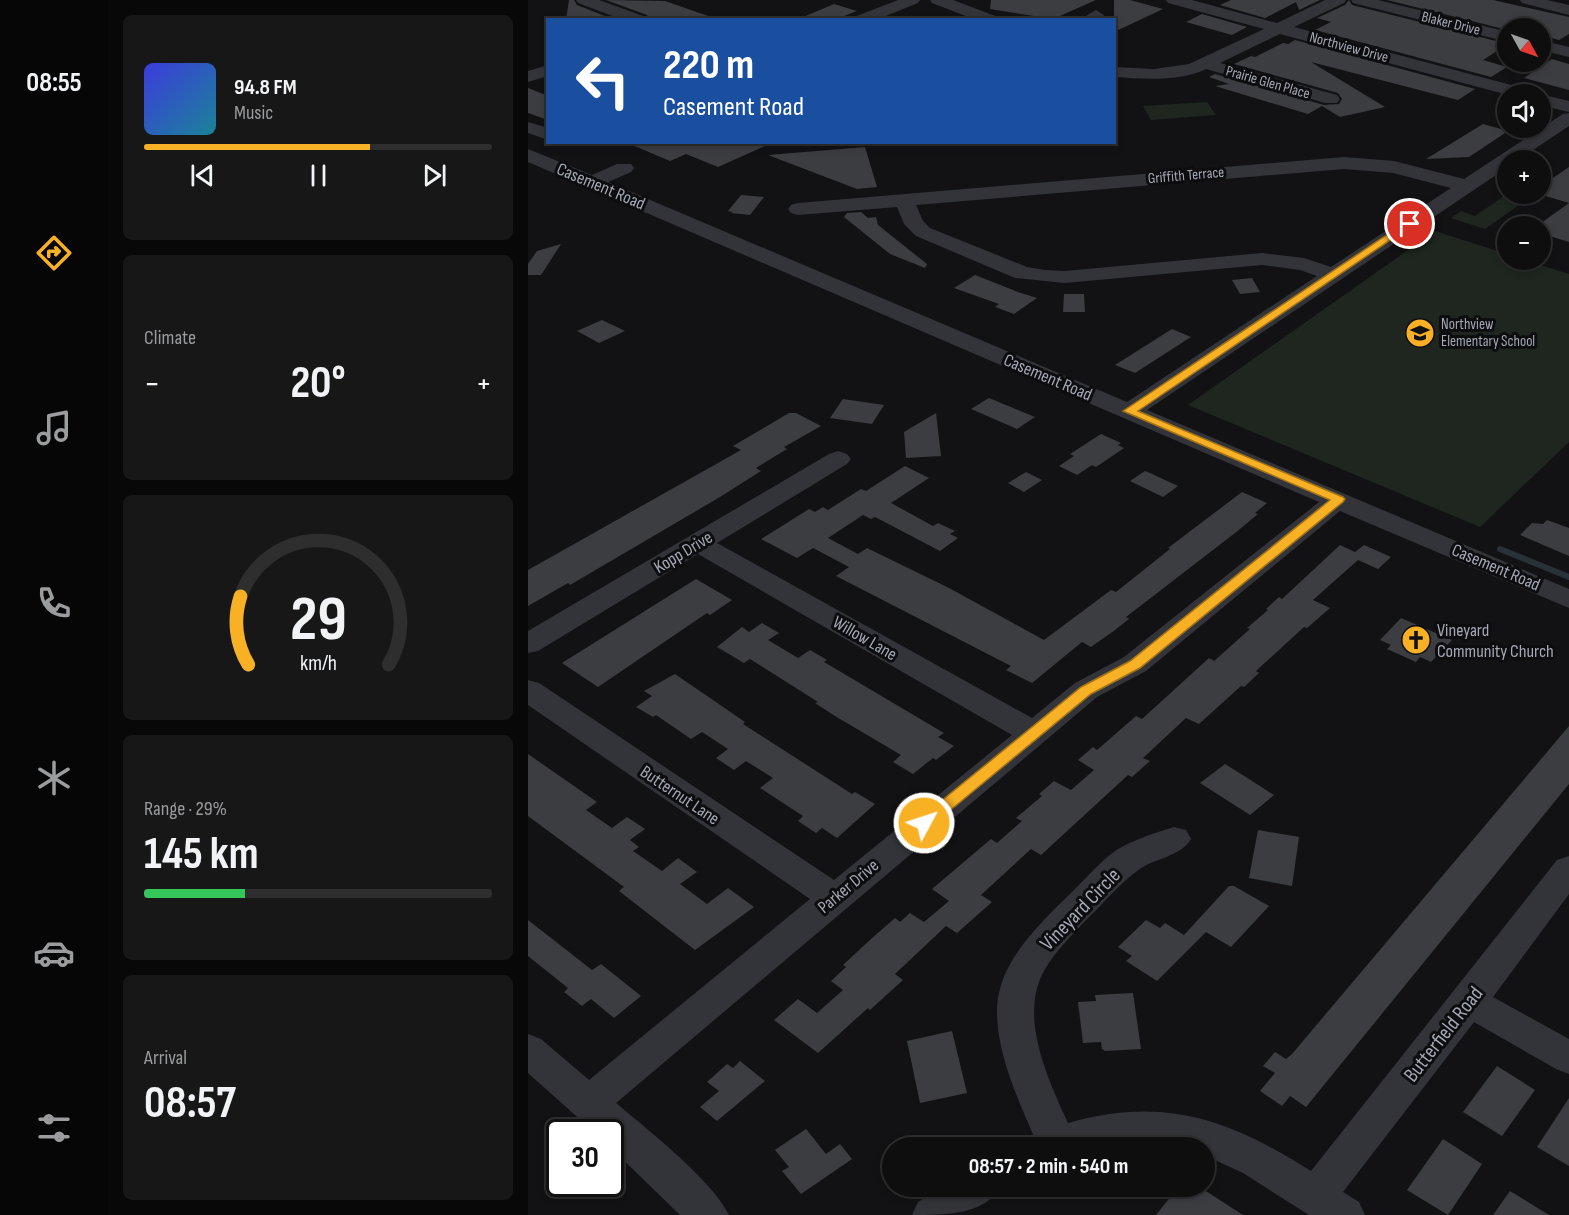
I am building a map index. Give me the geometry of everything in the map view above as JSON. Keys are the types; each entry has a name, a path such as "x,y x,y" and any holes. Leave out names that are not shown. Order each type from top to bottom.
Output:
{"street":[{"path":"584,0 634,18"},
{"path":"866,18 912,0"},
{"path":"910,18 905,16 939,0 988,18"},
{"name":"Northview Drive","path":"1174,0 1497,87"},
{"name":"Prairie Glen Place","path":"1116,72 1168,73 1205,64 1338,0"},
{"name":"Blaker Drive","path":"1359,0 1497,34"},
{"path":"1528,0 1569,10"},
{"path":"868,3 888,9"},
{"path":"956,18 972,11"},
{"path":"1551,48 1569,52"},
{"name":"Prairie Glen Place","path":"1205,64 1331,99"},
{"path":"528,77 546,71"},
{"path":"1551,102 1569,107"},
{"path":"1536,150 1569,118"},
{"path":"528,127 546,135"},
{"path":"528,146 546,137"},
{"name":"Casement Road","path":"528,155 1569,599"},
{"name":"Griffith Terrace","path":"798,209 1344,163 1394,167 1472,183 1497,181"},
{"path":"592,182 624,168"},
{"path":"1129,411 1472,183 1497,171"},
{"path":"904,200 914,224 923,232 1023,273 1065,277 1262,259 1304,264 1334,275"},
{"name":"Kopp Drive","path":"528,644 838,459"},
{"name":"Parker Drive","path":"589,1103 1086,690 1135,664 1339,499"},
{"name":"Willow Lane","path":"698,543 1033,733"},
{"name":"Butternut Lane","path":"528,690 834,898"},
{"name":"Vineyard Circle","path":"1051,1137 1023,1057 1017,1021 1017,993 1028,966 1053,931 1130,858 1174,839"},
{"name":"Butterfield Road","path":"1329,1206 1469,1001 1569,869"},
{"path":"1469,1001 1569,1058"},
{"path":"528,1050 649,1156 708,1215"},
{"path":"1086,1137 1139,1125 1173,1128 1205,1137"},
{"path":"1215,1141 1238,1149 1329,1206"},
{"path":"933,1215 963,1197"}],"shaded area":[{"path":"1207,102 1216,115 1151,120 1143,106"},
{"path":"1497,201 1497,204 1520,204 1503,216 1497,216 1497,220 1485,229 1451,218 1461,211 1475,216"},
{"name":"Northview Elementary School","path":"1435,231 1497,251 1497,270 1551,268 1569,274 1569,442 1480,527 1188,405"}],"building":[{"path":"569,0 574,0 577,5 610,18 566,18"},
{"path":"606,0 665,1 711,17 649,18 647,15"},
{"path":"991,0 1096,0 1055,18 990,9"},
{"path":"1114,0 1130,0 1163,9 1116,31 1116,18 1114,18"},
{"path":"1231,0 1320,0 1299,10 1296,2 1265,18 1220,5"},
{"path":"1349,0 1352,5 1497,41 1497,51 1483,60 1497,64 1497,72 1499,72 1491,77 1315,30 1331,22 1317,18 1345,5"},
{"path":"1387,0 1493,0 1569,17 1569,34 1559,40 1551,38 1551,18 1497,18 1497,27"},
{"path":"834,4 857,11 839,18 801,18"},
{"path":"1202,14 1247,27 1232,35 1186,22"},
{"path":"1295,40 1475,89 1458,100 1311,62 1385,107 1340,117 1322,106 1308,114 1215,86 1229,84 1209,77 1215,74 1324,105 1339,104 1342,99 1338,93 1234,64"},
{"path":"1551,60 1569,64 1569,90 1524,78 1533,72 1551,72"},
{"path":"528,88 546,95 546,119 528,113"},
{"path":"1483,124 1497,128 1498,138 1469,157 1426,159"},
{"path":"630,144 770,144 718,167 686,154 670,161"},
{"path":"865,147 877,187 857,189 768,155"},
{"path":"1569,167 1569,203 1551,198 1551,179"},
{"path":"741,195 764,197 750,215 728,211"},
{"path":"1569,203 1569,242 1551,236 1551,216"},
{"path":"861,212 868,218 876,217 878,225 927,264 925,268 890,254 844,217 847,213"},
{"path":"561,244 541,275 528,275 528,264 537,251"},
{"path":"975,275 1037,298 1014,314 995,307 999,304 954,288"},
{"path":"1252,278 1260,292 1240,294 1232,280"},
{"path":"1064,294 1084,294 1085,312 1063,312"},
{"path":"602,320 625,331 599,343 577,331"},
{"path":"1172,329 1191,337 1135,373 1115,365"},
{"path":"989,398 1035,417 1017,429 971,409"},
{"path":"843,399 884,405 872,424 830,418"},
{"path":"789,413 796,413 821,426 784,447 787,449 756,468 761,471 720,497 570,585 568,583 528,606 528,570 741,450 733,446"},
{"path":"936,413 941,456 906,458 904,432"},
{"path":"1101,434 1121,443 1118,445 1124,448 1096,467 1092,465 1077,475 1059,466 1074,456 1070,454"},
{"path":"905,466 929,478 891,503 933,526 938,523 955,531 950,534 958,538 940,551 875,517 871,519 863,515 828,538 858,554 867,548 949,588 1044,640 1111,590 1116,592 1170,549 1168,548 1242,492 1267,503 1255,513 1258,514 1235,533 1126,617 1129,619 1115,630 1091,647 1082,642 1032,683 1006,670 1011,666 836,576 849,567 813,548 797,558 761,539 809,509 815,512 823,507 828,510 861,489 866,491"},
{"path":"1145,471 1178,486 1163,497 1130,481"},
{"path":"1026,472 1042,480 1024,492 1008,483"},
{"path":"1547,520 1569,528 1569,556 1520,535 1532,523 1543,524"},
{"path":"1340,545 1355,552 1364,545 1391,557 1378,569 1358,560 1313,600 1330,608 1307,628 1304,627 1256,671 1259,673 1244,687 1241,686 1199,724 1186,718 1143,758 1150,761 1132,777 1128,775 1041,855 1031,849 981,895 992,902 957,933 946,926 895,974 903,980 870,1010 868,1008 818,1053 774,1020 798,999 817,1013 843,990 831,981 846,967 843,965 871,939 895,918 900,922 910,913 924,922 949,901 932,889 991,839 997,843 1022,821 1016,818 1042,796 1039,794 1054,781 1071,790 1094,770 1078,760 1093,747 1097,750 1136,716 1142,719 1209,658 1214,661 1250,629 1247,628 1279,597 1282,599"},
{"path":"696,579 732,600 710,615 707,613 598,687 562,663"},
{"name":"Vineyard Community Church","path":"1401,618 1452,640 1431,662 1420,657 1416,662 1387,649 1391,645 1380,640"},
{"path":"762,623 779,633 768,640 798,658 810,650 827,660 824,662 944,733 938,737 954,746 936,760 933,758 913,774 893,762 901,755 835,716 815,703 818,702 750,659 744,663 717,647 742,627 749,632"},
{"path":"675,674 745,722 743,724 852,794 855,792 875,804 837,838 822,828 816,833 798,821 803,816 760,788 773,778 746,761 734,770 716,758 728,749 702,732 691,739 656,715 653,717 636,707 652,696 644,691"},
{"path":"1569,726 1569,784 1306,1107 1290,1096 1282,1106 1260,1091 1275,1073 1263,1066 1275,1052 1286,1059 1292,1054"},
{"path":"528,754 597,802 586,810 612,828 627,817 645,829 630,840 639,847 633,851 662,871 678,858 697,872 680,884 707,904 728,888 754,907 695,950 619,891 624,887 528,816"},
{"path":"1225,764 1274,795 1250,815 1200,783"},
{"path":"1258,830 1299,837 1292,886 1249,878"},
{"path":"1229,886 1234,886 1269,906 1231,947 1206,932 1157,981 1126,961 1132,956 1118,947 1146,920 1160,928 1165,923 1184,935"},
{"path":"528,920 592,970 601,964 641,996 614,1018 591,999 582,1006 564,992 568,988 528,956"},
{"path":"1133,993 1141,1049 1105,1051 1102,1049 1101,1042 1083,1043 1078,1002 1096,1001 1095,995"},
{"path":"952,1031 967,1093 920,1103 907,1041"},
{"path":"740,1061 765,1081 717,1121 700,1107 719,1091 707,1082 727,1064 733,1068"},
{"path":"1497,1066 1535,1090 1502,1136 1463,1112"},
{"path":"1569,1098 1569,1166 1537,1147"},
{"path":"806,1129 826,1154 840,1144 852,1159 801,1194 782,1171 789,1167 775,1150"},
{"path":"1443,1139 1482,1164 1448,1215 1407,1190"},
{"path":"1510,1191 1549,1215 1493,1215"},
{"path":"1170,1197 1215,1197 1243,1215 1156,1215"}],"waterway":[{"path":"1500,549 1569,577"}],"place":[{"name":"Northview Elementary School","path":"1420,333"},
{"name":"Vineyard Community Church","path":"1416,640"}],"route":[{"path":"924,823 1086,690 1135,664 1339,499 1129,411 1410,224"}]}
